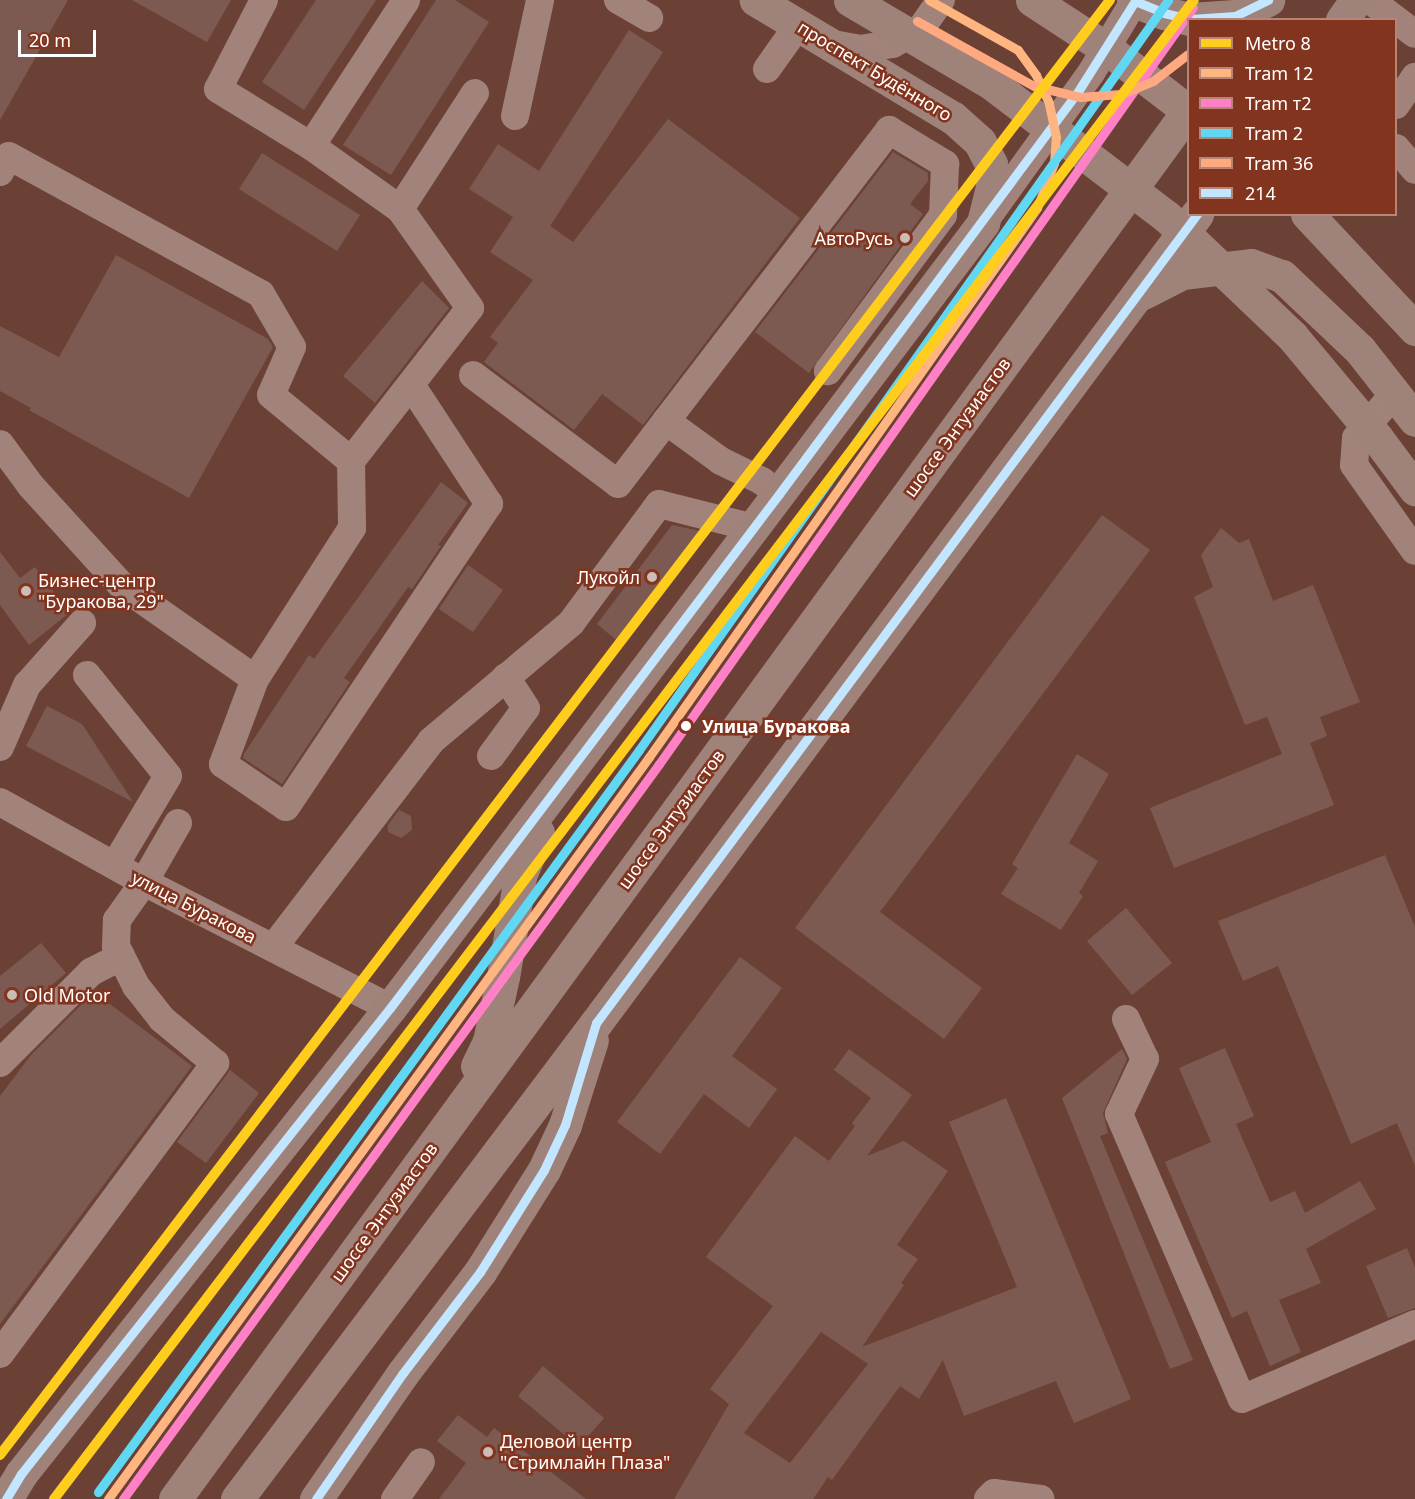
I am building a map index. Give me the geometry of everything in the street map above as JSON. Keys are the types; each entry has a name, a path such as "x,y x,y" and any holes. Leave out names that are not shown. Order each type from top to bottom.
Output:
{"main road":[{"name":"проспект Будённого","path":"756,0 800,24 954,118 980,142 991,164 992,188 983,223"},
{"path":"850,0 991,83 1167,217 1292,336 1377,438 1415,489"},
{"path":"1032,0 1110,51 1187,110"},
{"path":"1134,0 1164,14 1187,18"},
{"path":"1205,18 1235,16 1269,0"},
{"path":"1257,18 1269,0"},
{"path":"1343,18 1356,0"},
{"name":"шоссе Энтузиастов","path":"175,1499 1187,112"},
{"path":"237,1499 596,1023 1196,216"},
{"path":"1309,216 1415,330"},
{"path":"6,1499 21,1474 390,1008 983,223"},
{"path":"1136,297 1182,273 1251,265 1282,276 1360,350 1415,420"},
{"path":"448,1124 489,1041 503,977 520,876 559,785"},
{"path":"316,1499 404,1373 480,1272 544,1170 565,1125 596,1023"}],"street":[{"path":"264,0 218,89 311,146 400,209 470,308 351,461 352,528 255,679 223,764 286,807 489,504 411,385"},
{"path":"311,146 406,0"},
{"path":"515,116 540,0"},
{"path":"618,0 649,18"},
{"path":"831,43 860,49 893,44 921,27 941,0"},
{"path":"983,223 1086,80 1134,0"},
{"path":"1370,0 1394,18"},
{"path":"1397,20 1415,34"},
{"path":"767,69 800,24"},
{"path":"1397,102 1415,77"},
{"path":"400,209 476,93"},
{"path":"473,375 618,484 889,130 945,164 942,215 822,367 856,392"},
{"path":"1397,150 1415,170"},
{"path":"0,172 9,156 261,294 292,347 271,395 351,461"},
{"path":"1394,394 1356,438 1354,465 1415,551"},
{"path":"666,421 721,461 762,481 779,494"},
{"path":"0,444 31,486 123,586 255,679"},
{"path":"273,948 431,741 571,622 659,504 754,528"},
{"path":"0,747 27,685 82,623"},
{"path":"87,675 168,776 115,866"},
{"path":"491,756 526,708 506,677"},
{"name":"улица Буракова","path":"0,802 144,882 390,1008"},
{"path":"0,1354 215,1063 162,1019 136,986 116,946 117,920 144,882 178,823"},
{"path":"0,1063 92,972 121,957"},
{"path":"1126,1019 1145,1059 1119,1114 1242,1399 1415,1324"},
{"path":"395,1499 422,1461"},
{"path":"988,1499 994,1493 1041,1499"}],"building":[{"path":"0,0 68,0 0,120"},
{"path":"132,0 231,0 207,42"},
{"path":"316,0 376,0 304,110 262,82"},
{"path":"436,0 455,0 489,22 391,175 343,145"},
{"path":"629,30 663,52 550,226 573,242 668,119 800,218 643,425 602,394 574,430 484,362 498,343 490,337 533,280 490,252 513,217 469,189 498,144 539,171"},
{"path":"893,152 928,173 928,181 910,204 923,214 809,373 755,332"},
{"path":"262,153 360,215 337,251 239,189"},
{"path":"116,255 268,339 273,347 189,498 29,410 31,408 0,391 0,326 59,357"},
{"path":"422,281 449,308 375,403 343,376"},
{"path":"441,482 468,503 438,545 441,546 412,589 408,587 344,678 350,682 282,784 243,758 244,754 309,655 314,659"},
{"path":"1102,515 1150,550 880,912 982,988 944,1039 795,928"},
{"name":"Лукойл","path":"672,525 704,532 621,644 597,624"},
{"path":"1221,528 1239,543 1249,539 1273,601 1313,585 1360,702 1320,717 1327,736 1310,743 1334,805 1174,868 1150,808 1282,754 1267,717 1245,725 1194,597 1213,587 1201,555"},
{"name":"Бизнес-центр \"Буракова, 29\"","path":"0,552 20,578 35,567 69,613 29,645 0,605"},
{"path":"468,565 503,590 473,632 439,609"},
{"path":"47,706 82,724 133,802 26,746"},
{"path":"1077,754 1109,774 1069,843 1098,861 1079,893 1083,896 1061,930 1001,894 1018,868 1012,864"},
{"path":"399,810 411,816 412,830 401,838 388,832 388,825"},
{"path":"1385,855 1415,927 1415,1166 1397,1123 1351,1144 1278,966 1243,981 1218,921"},
{"path":"1126,908 1172,963 1132,995 1087,941"},
{"path":"41,943 66,973 0,1029 0,976"},
{"path":"740,957 782,988 732,1056 777,1089 749,1128 704,1094 660,1154 617,1122"},
{"path":"94,992 192,1066 0,1324 0,1096 31,1055"},
{"path":"1225,1048 1254,1116 1236,1124 1270,1202 1295,1191 1305,1213 1360,1181 1376,1209 1306,1249 1321,1283 1279,1300 1301,1352 1270,1366 1247,1311 1232,1318 1165,1162 1211,1142 1179,1068"},
{"path":"849,1049 912,1095 867,1156 904,1141 948,1171 897,1245 918,1259 901,1283 904,1285 862,1347 1017,1287 949,1122 1006,1098 1131,1399 1074,1423 1056,1381 964,1416 943,1360 919,1399 900,1386 832,1480 828,1477 813,1499 674,1499 729,1404 710,1389 773,1306 706,1257 795,1136 829,1161 855,1126 852,1123 871,1098 834,1070","holes":["821,1332 868,1364 790,1463 744,1433"]},
{"path":"1122,1049 1127,1059 1103,1113 1108,1133 1100,1136 1193,1360 1170,1369 1062,1098"},
{"path":"230,1070 259,1093 206,1163 177,1142"},
{"path":"1407,1248 1415,1268 1415,1308 1388,1318 1366,1266"},
{"path":"543,1366 604,1418 579,1447 518,1396"},
{"name":"Деловой центр \"Стримлайн Плаза\"","path":"458,1415 487,1437 494,1428 586,1499 439,1499 466,1463 437,1441"}],"metro line":[{"name":"8","path":"0,1455 1110,0"},
{"name":"8","path":"54,1499 1194,0"}],"tram line":[{"name":"12","path":"108,1499 649,757 1037,208 1054,163 1056,137 1049,103 1036,75 1018,50 929,0"},
{"name":"2","path":"98,1492 639,750 1168,0"},
{"name":"т2","path":"123,1499 659,764 1193,7"},
{"name":"36","path":"917,21 1034,86 1080,97 1121,94 1153,81 1187,55"}],"transit line":[{"name":"214","path":"1205,18 1235,16 1268,0"},
{"name":"214","path":"6,1499 21,1474 390,1008 779,494 1077,93 1135,1 1164,13 1187,18"},
{"name":"214","path":"316,1499 403,1373 480,1272 544,1170 565,1125 596,1023 1196,216"}],"place":[{"name":"АвтоРусь","path":"905,238"},
{"name":"Лукойл","path":"652,577"},
{"name":"Бизнес-центр \"Буракова, 29\"","path":"26,591"},
{"name":"Улица Буракова","path":"686,726"},
{"name":"Old Motor","path":"12,995"},
{"name":"Деловой центр \"Стримлайн Плаза\"","path":"488,1452"}]}
